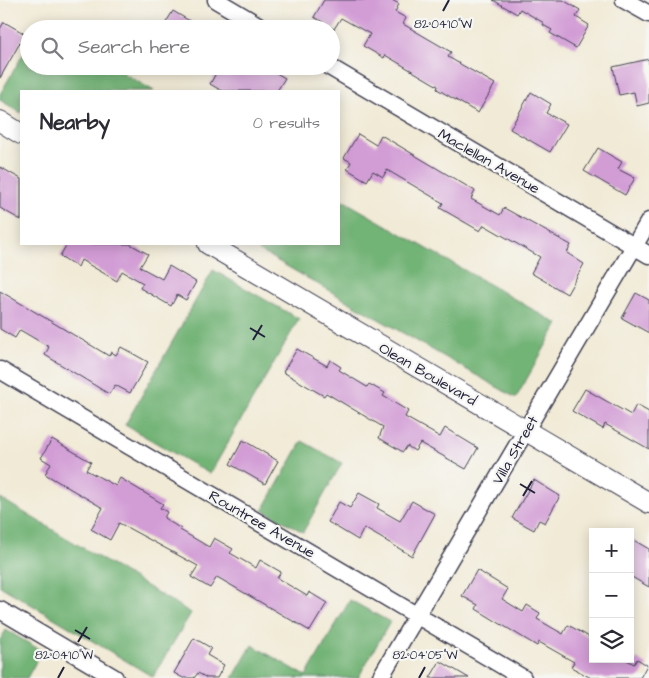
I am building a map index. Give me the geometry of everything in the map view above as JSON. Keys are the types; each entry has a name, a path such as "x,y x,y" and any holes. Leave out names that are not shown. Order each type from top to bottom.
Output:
{"street":[{"path":"216,0 250,20"},
{"path":"624,0 649,14"},
{"name":"Maclellan Avenue","path":"340,73 649,255"},
{"path":"0,122 20,133"},
{"name":"Villa Street","path":"380,678 649,221"},
{"name":"Olean Boulevard","path":"210,245 649,503"},
{"name":"Rountree Avenue","path":"0,370 523,678"},
{"path":"0,610 115,678"}],"green space":[{"path":"20,60 20,75 126,75 152,90 20,90 20,112 0,100 0,94"},
{"path":"340,199 558,324 516,398 250,245 340,245"},
{"path":"213,270 299,319 210,474 125,425"},
{"path":"302,441 342,463 303,532 263,510"},
{"path":"0,498 191,613 153,677 0,586"},
{"path":"350,600 390,622 358,678 233,678 252,645 306,676"},
{"path":"6,630 42,651 27,678 0,678 0,640"}],"building":[{"path":"324,0 392,0 399,4 395,12 406,18 403,24 451,52 448,57 495,84 478,113 437,89 438,86 385,55 384,58 363,46 370,34 341,18 340,20 319,20 314,17"},
{"path":"493,0 563,0 580,10 576,17 589,25 576,48 550,33 552,30 543,25 544,23 520,9 517,14"},
{"path":"173,11 188,20 168,20"},
{"path":"4,22 20,31 20,43 0,78 0,29"},
{"path":"649,59 649,103 637,106 634,92 619,95 613,67"},
{"path":"215,75 280,75 285,78 278,90 220,90 210,84"},
{"path":"531,92 551,104 546,113 567,124 550,152 510,129"},
{"path":"358,134 376,145 381,135 475,191 471,199 500,215 504,208 571,245 567,253 584,264 567,294 531,273 540,257 484,225 480,231 440,208 443,203 387,170 383,177 373,171 367,181 347,169 351,162 344,158"},
{"path":"598,148 622,162 618,169 635,178 625,195 584,171"},
{"path":"0,167 20,178 20,219 0,208"},
{"path":"66,245 132,245 148,254 140,267 162,279 169,266 196,282 186,300 177,295 171,306 140,288 143,283 122,271 117,281 81,260 78,267 60,256"},
{"path":"0,291 109,356 111,352 116,355 121,347 148,362 130,393 115,385 109,394 45,355 49,347 20,330 15,338 0,329"},
{"path":"636,293 649,300 649,333 622,318"},
{"path":"297,349 327,366 330,360 341,367 339,370 367,387 369,384 385,393 383,396 408,411 405,417 440,437 445,428 478,448 466,469 420,443 415,451 407,446 403,452 379,438 383,427 326,393 324,396 283,372"},
{"path":"585,389 631,415 636,405 649,412 649,449 605,424 603,429 572,411"},
{"path":"52,439 91,462 86,470 116,486 120,478 163,504 160,508 167,512 164,518 180,530 209,547 214,538 233,549 230,553 256,568 260,560 281,572 277,578 307,596 309,592 327,603 310,631 217,577 210,588 191,577 198,566 119,523 110,540 91,529 103,508 45,474 51,464 41,458"},
{"path":"243,440 278,461 265,484 230,464"},
{"path":"534,480 560,496 545,523 539,520 534,530 512,518"},
{"path":"359,493 379,504 377,508 400,521 412,501 435,514 412,556 364,528 358,540 328,522 339,502 350,508"},
{"path":"634,540 649,549 649,587 634,578"},
{"path":"477,570 508,589 502,599 523,612 527,605 540,613 537,619 563,634 568,625 589,637 589,663 634,664 637,659 647,665 640,678 591,678 571,667 574,662 539,642 537,646 476,609 478,605 462,596"},
{"path":"194,638 211,648 207,655 224,665 217,678 207,678 198,673 194,678 183,678 174,673"},
{"path":"440,661 469,678 430,678"}]}
